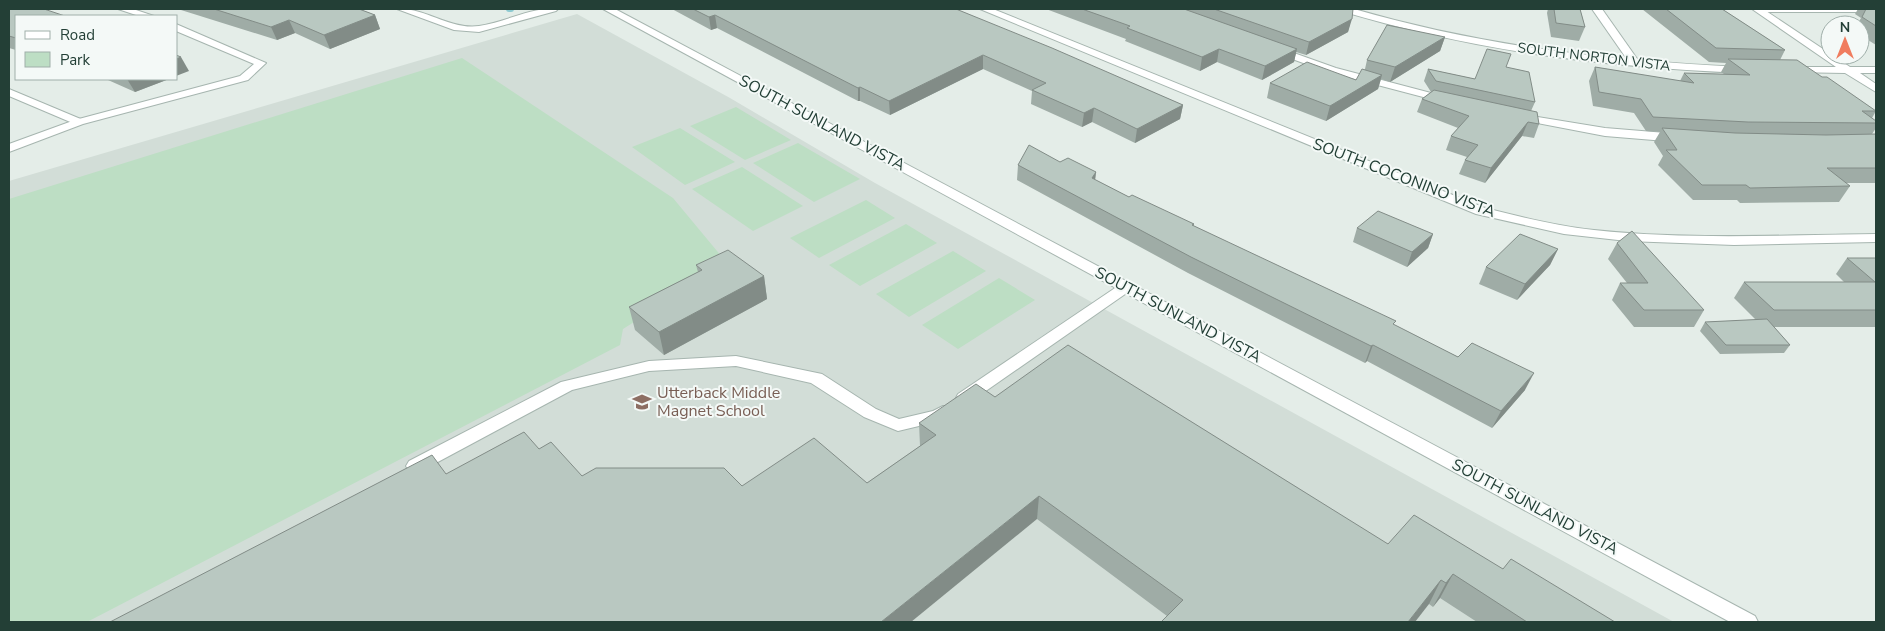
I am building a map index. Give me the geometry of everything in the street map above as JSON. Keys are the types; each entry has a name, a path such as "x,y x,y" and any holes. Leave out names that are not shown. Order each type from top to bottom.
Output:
{"street":[{"path":"123,9 145,15"},
{"path":"402,9 452,26 479,29 553,9"},
{"name":"SOUTH SUNLAND VISTA","path":"608,9 1748,622"},
{"name":"SOUTH COCONINO VISTA","path":"985,9 1481,211 1592,234 1644,238 1876,238"},
{"name":"SOUTH NORTON VISTA","path":"1344,9 1478,41 1544,52 1635,63 1751,70"},
{"path":"1597,9 1635,63"},
{"path":"1757,9 1876,9"},
{"path":"1757,9 1876,89"},
{"path":"9,148 79,122 244,78 261,62 178,28"},
{"path":"1266,46 1332,70 1455,102"},
{"path":"1778,70 1876,70"},
{"path":"9,92 79,122"},
{"path":"1511,115 1605,132 1690,139"},
{"path":"401,474 567,386 649,366 736,361 816,378 870,413 898,425 938,416 1126,287"}],"shaded area":[{"name":"Utterback Middle Magnet School","path":"577,14 730,98 875,183 1674,622 9,622 9,181"}],"green space":[{"path":"462,58 673,198 727,263 623,329 620,345 87,622 9,622 9,199"},
{"path":"736,107 791,140 745,160 690,126"},
{"path":"680,128 735,162 685,185 632,147"},
{"path":"798,143 860,179 814,202 753,163"},
{"path":"742,167 803,206 753,231 692,189"},
{"path":"866,200 895,218 819,258 790,238"},
{"path":"906,224 937,243 860,286 829,265"},
{"path":"953,251 986,271 909,317 876,294"},
{"path":"999,278 1035,300 958,349 922,325"}],"building":[{"path":"9,9 44,9 62,15 15,15 15,38 9,36"},
{"path":"214,9 359,9 375,15 324,35 289,20 271,27"},
{"path":"693,9 956,9 1183,105 1137,129 1094,108 1084,113 1032,90 1046,83 983,55 889,101 860,87 858,88 715,15 709,17"},
{"path":"1082,9 1184,9 1297,49 1265,66 1219,49 1202,57 1127,28 1130,26"},
{"path":"1214,9 1353,9 1352,19 1309,42"},
{"path":"1554,9 1580,9 1585,27 1556,23"},
{"path":"1666,9 1722,9 1785,50 1716,48"},
{"path":"1866,9 1876,9 1876,26 1870,22 1870,15 1863,15"},
{"path":"1387,25 1445,37 1395,67 1367,60"},
{"path":"1487,49 1511,54 1506,67 1529,72 1535,102 1436,81 1428,69 1475,79"},
{"path":"1728,59 1797,60 1822,77 1827,77 1876,111 1862,111 1876,121 1876,123 1748,122 1653,117 1641,99 1599,92 1595,67 1694,83 1684,73 1750,75"},
{"path":"1307,62 1356,80 1362,69 1382,75 1330,106 1270,83"},
{"path":"1434,90 1537,112 1539,124 1528,122 1491,168 1465,160 1478,145 1451,136 1469,116 1422,99"},
{"path":"1662,128 1735,133 1876,134 1876,168 1827,168 1850,186 1750,188 1746,185 1702,185 1666,150 1677,150"},
{"path":"1029,145 1060,162 1068,158 1096,172 1092,178 1129,197 1132,195 1396,321 1393,324 1458,357 1472,343 1534,373 1501,411 1373,345 1371,346 1191,257 1018,165"},
{"path":"1378,211 1433,234 1412,252 1357,228"},
{"path":"1632,231 1704,310 1644,310 1620,283 1648,283 1617,243"},
{"path":"1520,234 1558,249 1525,284 1486,267"},
{"path":"728,250 764,276 659,332 629,307 702,270 696,265"},
{"path":"1847,258 1876,258 1876,310 1774,310 1744,282 1875,282"},
{"path":"1767,319 1790,345 1726,345 1705,322"},
{"path":"1068,345 1388,544 1414,515 1503,569 1511,559 1615,622 1527,622 1453,574 1446,583 1441,580 1408,622 1161,622 1183,600 1039,496 881,622 110,622 432,455 446,474 524,432 539,449 551,442 582,476 596,468 724,468 742,486 814,438 867,483 936,435 919,423 976,384 995,397"}],"place":[{"name":"Utterback Middle Magnet School","path":"642,402"}]}
